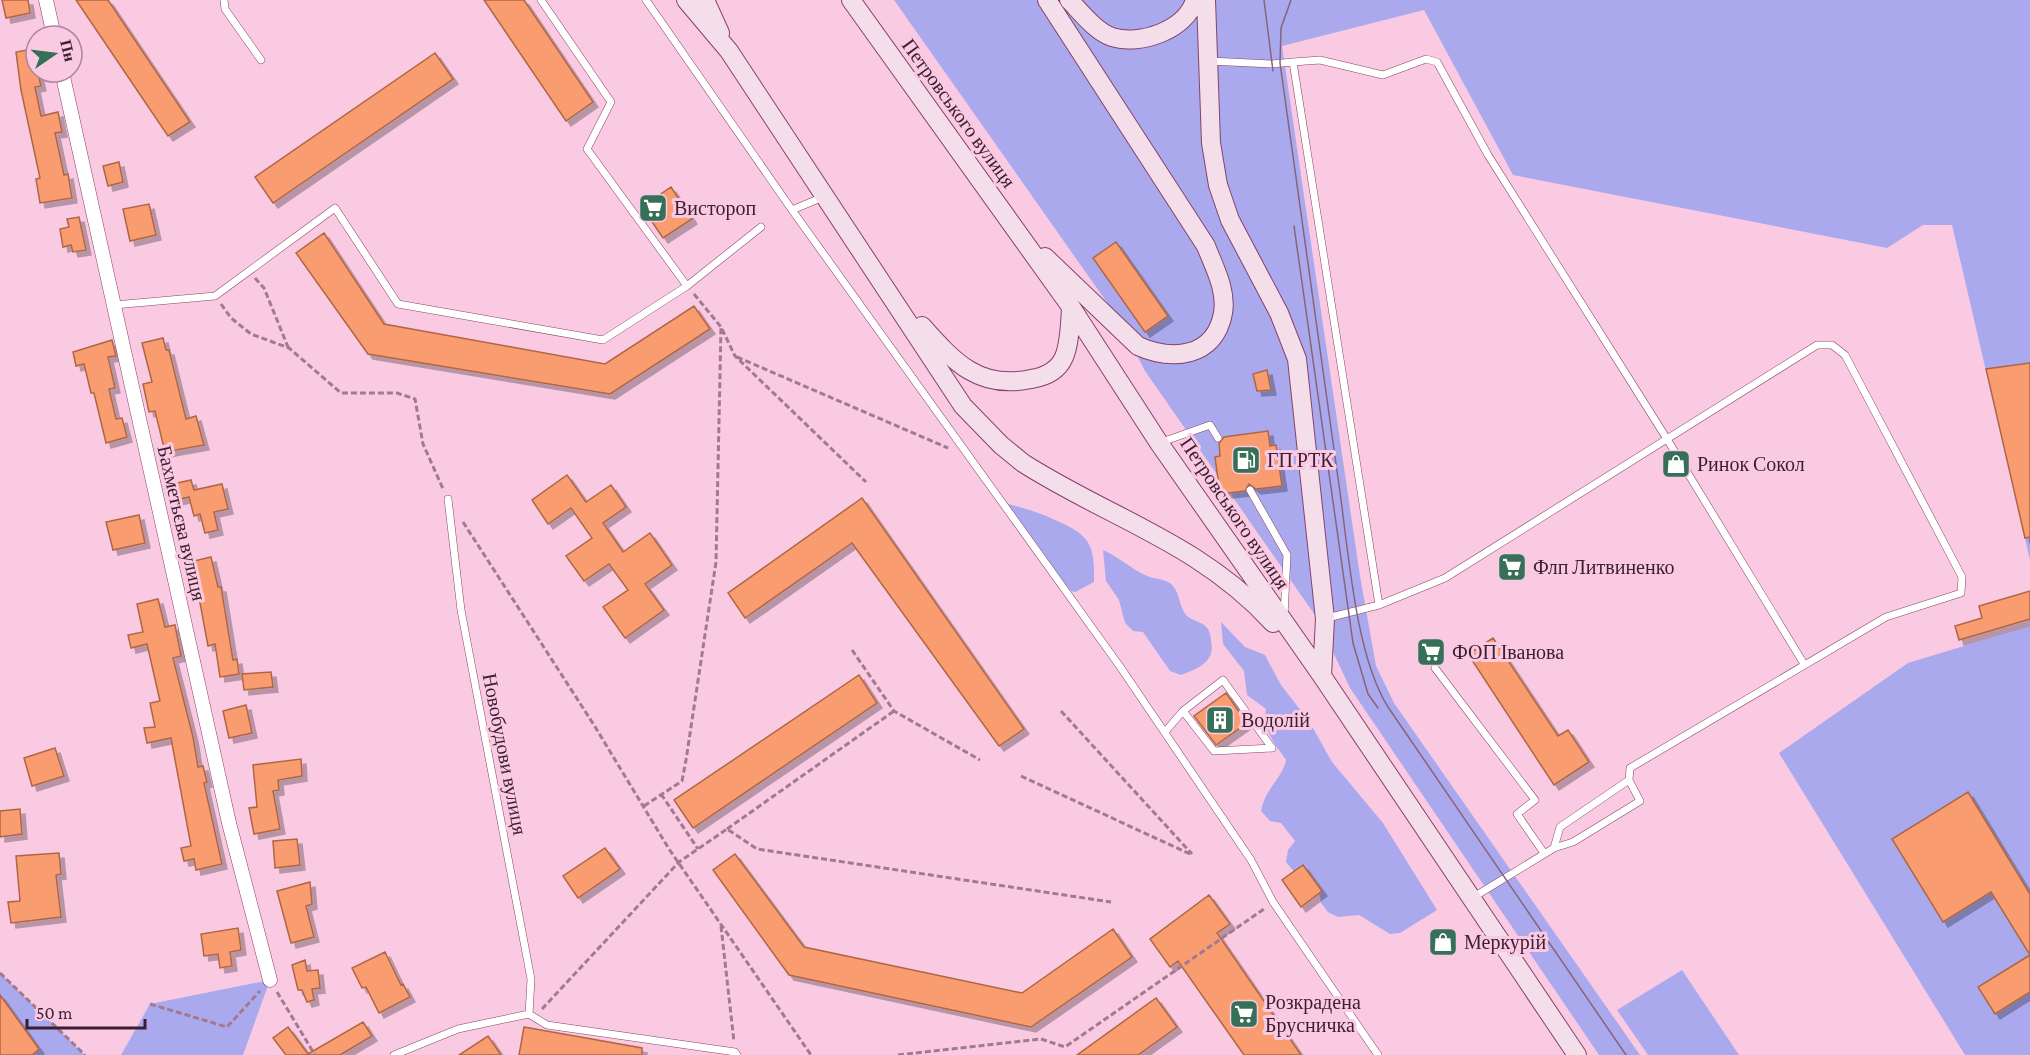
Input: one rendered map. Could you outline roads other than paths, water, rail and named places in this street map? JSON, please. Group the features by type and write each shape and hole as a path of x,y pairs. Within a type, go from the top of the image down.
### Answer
{"main road":[{"path":"686,0 729,51 824,197 882,279 963,406 1001,445 1023,463 1197,556 1232,583 1267,616 1322,676"},
{"path":"705,0 729,51"},
{"name":"Петровського вулиця","path":"851,0 1071,307 1159,442 1322,676 1577,1055"},
{"path":"1006,217 1138,346 1153,353 1180,356 1200,348 1219,327 1223,312 1219,279 1206,246 1047,0"},
{"path":"1069,0 1095,26 1111,36 1128,39 1164,32 1182,22 1195,0"},
{"path":"1206,0 1211,143 1218,185 1230,220 1279,313 1297,359 1324,619 1322,676"},
{"path":"882,279 949,353 972,373 993,382 1014,383 1040,377 1053,371 1064,358 1071,307"}],"street":[{"path":"46,0 51,24"},
{"name":"Бахметьєва вулиця","path":"65,84 229,823 270,981"}],"lane":[{"path":"224,0 225,9 261,60"},
{"path":"541,0 611,102 587,149 687,286"},
{"path":"646,0 792,210 1164,732 1251,860 1273,902 1378,1055"},
{"path":"1209,61 1272,64 1320,60 1383,75 1426,59 1437,62 1488,155 1667,439 1804,664"},
{"path":"1293,62 1379,605"},
{"path":"792,210 824,197"},
{"path":"114,305 215,296 335,208 398,304 603,340 687,286 761,227"},
{"path":"1324,619 1379,605 1445,578 1817,345 1832,345 1845,355 1962,577 1961,593 1886,617 1630,768 1629,780 1640,801 1573,843 1544,853 1472,898"},
{"path":"1159,442 1210,425 1218,438"},
{"path":"1250,490 1287,555 1284,624"},
{"name":"Новобудови вулиця","path":"448,499 461,610 531,979 532,1016"},
{"path":"1435,668 1535,800 1517,813 1544,853"},
{"path":"1164,732 1183,711 1222,681 1272,748 1214,751 1183,711"},
{"path":"1554,848 1560,827 1629,780"},
{"path":"394,1055 458,1029 532,1016 547,1025 736,1054"}],"tram line":[{"path":"1264,0 1273,71"},
{"path":"1291,0 1281,28 1280,63 1349,565 1367,658 1376,684 1388,707 1626,1055"},
{"path":"1294,226 1353,643 1368,694 1378,708"}],"place":[{"name":"Вистороп","path":"653,208"},
{"name":"ГП РТК","path":"1246,460"},
{"name":"Ринок Сокол","path":"1676,464"},
{"name":"Флп Литвиненко","path":"1512,567"},
{"name":"ФОП Іванова","path":"1431,652"},
{"name":"Водолій","path":"1220,720"},
{"name":"Меркурій","path":"1443,942"},
{"name":"Розкрадена Брусничка","path":"1244,1014"}]}
